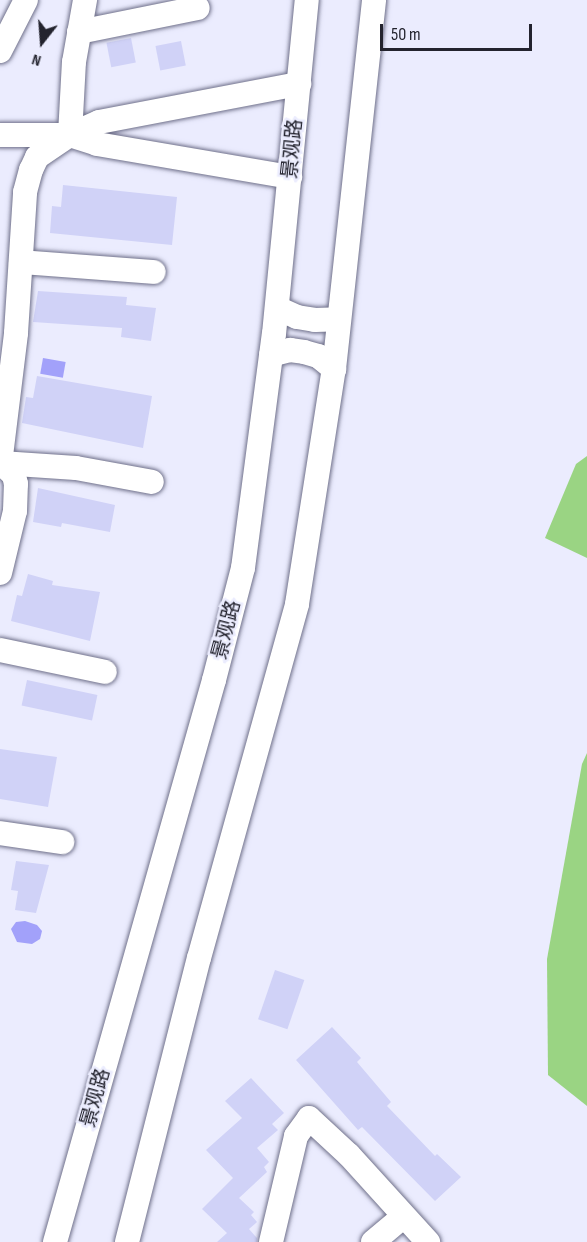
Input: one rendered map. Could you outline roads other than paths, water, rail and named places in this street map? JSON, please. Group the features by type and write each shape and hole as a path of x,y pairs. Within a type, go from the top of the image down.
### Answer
{"street":[{"path":"0,51 26,0"},
{"path":"70,135 79,32 85,0"},
{"name":"景观路","path":"55,1242 214,680 243,568 277,308 307,0"},
{"path":"127,1242 199,958 297,604 334,369 374,0"},
{"path":"79,32 198,8"},
{"path":"1,464 21,262 25,192 31,170 46,149 99,122 299,84"},
{"path":"0,135 70,135 98,144 290,177"},
{"path":"21,262 154,272"},
{"path":"277,308 297,317 315,320 339,319"},
{"path":"271,355 290,350 304,351 318,356 334,369"},
{"path":"1,464 76,468 152,482"},
{"path":"0,573 15,511 16,484 14,475 1,464"},
{"path":"0,650 105,672"},
{"path":"0,834 62,842"},
{"path":"272,1242 296,1136 309,1118 349,1155 428,1242"},
{"path":"373,1242 403,1217"}]}
